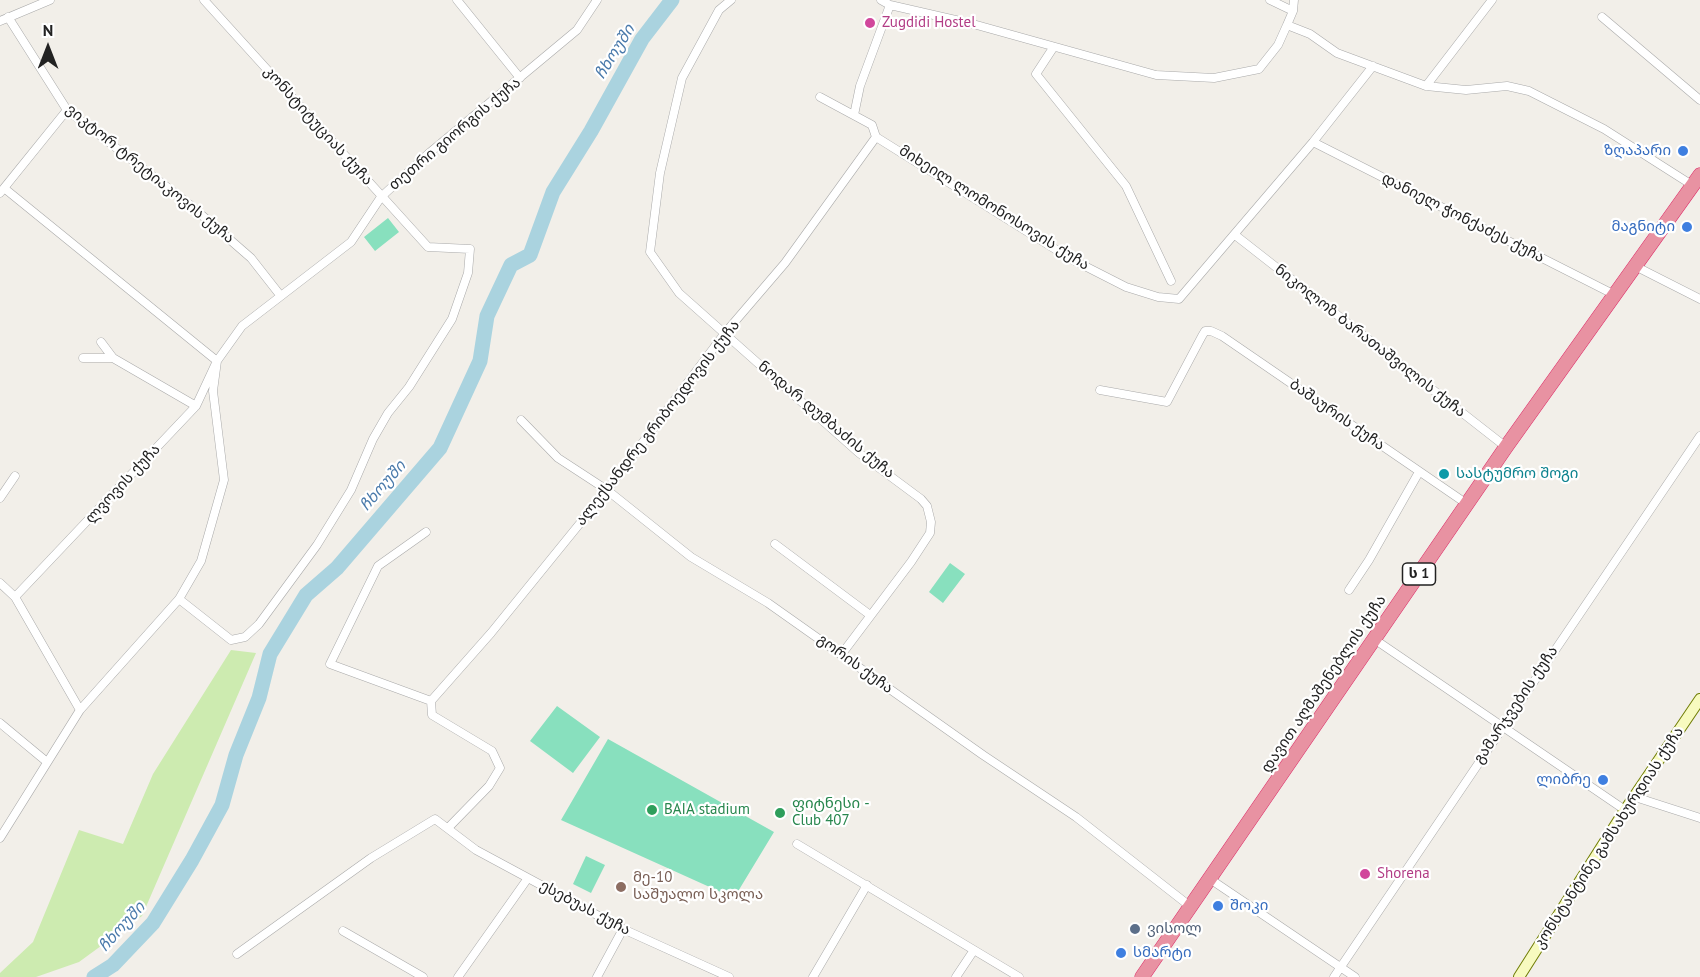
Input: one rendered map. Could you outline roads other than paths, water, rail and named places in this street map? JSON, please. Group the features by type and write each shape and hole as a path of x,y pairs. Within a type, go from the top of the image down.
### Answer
{"highway":[{"name":"დავით აღმაშენებლის ქუჩა","path":"1142,977 1506,447 1633,265 1696,180"}],"main road":[{"name":"კონსტანტინე გამსახურდიას ქუჩა","path":"1519,977 1625,810 1700,699"}],"street":[{"path":"4,19 50,0"},
{"name":"კონსტიტუციას ქუჩა","path":"179,599 231,640 245,637 259,624 317,545 351,490 383,422 409,387 452,319 468,273 470,249 428,247 204,0"},
{"path":"457,0 520,78"},
{"name":"თეთრი გიორგის ქუჩა","path":"0,838 80,710 179,599 201,561 224,480 213,392 217,361 242,326 351,242 381,197 428,154 577,30 597,0"},
{"name":"ნოდარ დუმბაძის ქუჩა","path":"731,0 719,10 682,78 660,173 650,252 679,293 859,453 921,499 927,506 931,522 930,533 841,655"},
{"path":"881,0 890,5 973,24 1156,75 1214,78 1259,69 1278,45 1293,11 1294,0"},
{"path":"1270,0 1293,11"},
{"path":"1426,86 1492,0"},
{"path":"854,115 860,86 890,5"},
{"path":"1602,17 1700,100"},
{"name":"ვიკტორ ტრეტიაკოვის ქუჩა","path":"4,19 67,110 198,212 251,258 280,295"},
{"path":"1287,25 1310,34 1337,53 1426,86 1466,90 1507,86 1528,91 1604,129 1696,180"},
{"path":"1053,48 1036,74 1126,186 1171,281"},
{"path":"1235,235 1374,66"},
{"name":"მიხეილ ლომონოსოვის ქუჩა","path":"820,97 872,125 876,137 1071,259 1126,287 1158,297 1179,299 1235,235"},
{"path":"67,110 2,190 217,361"},
{"name":"ალექსანდრე გრიბოედოვის ქუჩა","path":"431,701 491,633 607,490 725,333 785,263 876,137"},
{"name":"დანიელ ჭონქაძეს ქუჩა","path":"1313,142 1613,294"},
{"name":"ნიკოლოზ ბარათაშვილის ქუჩა","path":"1235,235 1506,447"},
{"path":"1633,265 1700,299"},
{"name":"ბაშაურის ქუჩა","path":"1100,390 1167,402 1205,331 1222,336 1467,504"},
{"path":"101,342 113,358 196,406"},
{"path":"83,358 113,358"},
{"name":"ლვოვის ქუჩა","path":"15,597 196,406 217,361"},
{"name":"გორის ქუჩა","path":"521,420 558,458 607,490 691,557 768,603 1076,817 1191,907"},
{"name":"გამარჯვების ქუჩა","path":"1334,977 1502,724 1700,436"},
{"path":"1349,590 1369,561 1419,472"},
{"path":"0,498 15,476"},
{"path":"237,954 371,858 435,819 448,828 489,786 500,768 492,751 432,715 431,701 330,664 378,566 426,532"},
{"path":"775,544 870,615"},
{"path":"0,583 15,597 80,710"},
{"path":"1374,639 1502,724 1625,810"},
{"path":"0,723 47,762"},
{"path":"1635,797 1700,818"},
{"name":"ესებუას ქუჩა","path":"448,828 476,850 623,929 729,977"},
{"path":"797,844 1019,977"},
{"path":"458,977 528,878"},
{"path":"1210,879 1355,977"},
{"path":"813,977 867,885"},
{"path":"597,977 623,929"},
{"path":"343,931 423,977"},
{"path":"956,977 974,950"}],"waterway":[{"name":"ჩხოუში","path":"94,977 113,965 153,923 192,860 222,805 236,755 259,698 270,654 306,595 337,568 440,448 480,361 487,316 511,265 530,255 553,192 591,131 642,39 672,0"}],"place":[{"name":"Zugdidi Hostel","path":"870,23"},
{"name":"ზღაპარი","path":"1683,151"},
{"name":"მაგნიტი","path":"1687,227"},
{"name":"სასტუმრო შოგი","path":"1444,474"},
{"name":"ლიბრე","path":"1603,780"},
{"name":"BAIA stadium","path":"652,810"},
{"name":"ფიტნესი - Club 407","path":"780,813"},
{"name":"Shorena","path":"1365,874"},
{"name":"მე-10 საშუალო სკოლა","path":"621,887"},
{"name":"შოკი","path":"1218,906"},
{"name":"ვისოლ","path":"1135,929"},
{"name":"სმარტი","path":"1121,953"}]}
